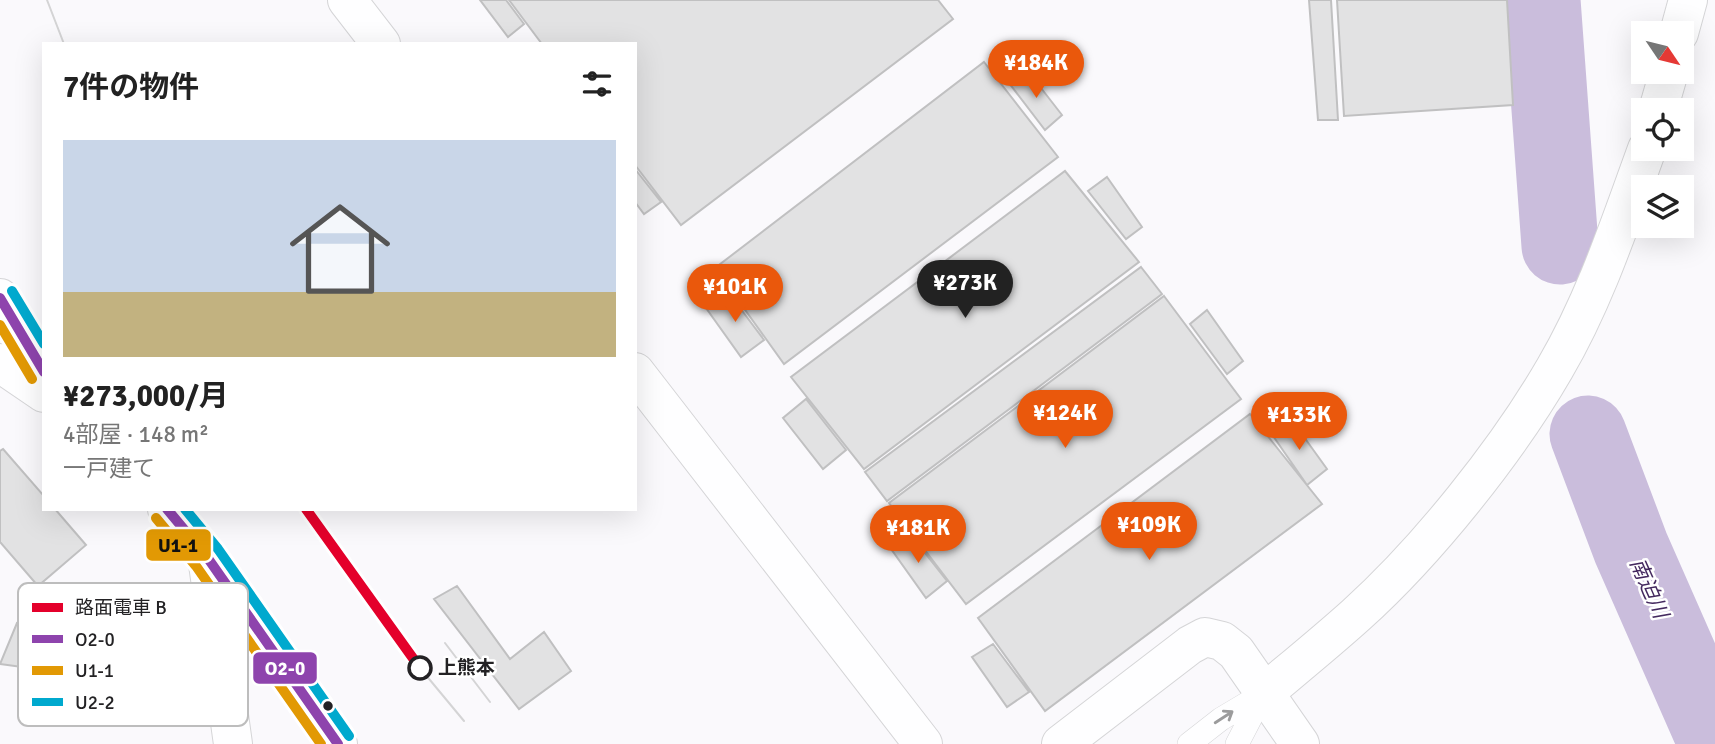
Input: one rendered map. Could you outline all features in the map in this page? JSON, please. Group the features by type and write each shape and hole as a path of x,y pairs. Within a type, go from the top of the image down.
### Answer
{"street":[{"path":"347,0 379,42"},
{"path":"1682,21 1688,0"},
{"path":"1263,694 1358,614 1432,535 1510,437 1556,367 1611,250 1643,161"},
{"path":"0,298 42,369"},
{"path":"0,363 42,392"},
{"path":"637,375 923,744"},
{"path":"169,511 225,583"},
{"path":"207,557 211,583"},
{"path":"248,616 338,744"},
{"path":"1061,744 1190,645 1205,637 1222,641 1236,652 1300,744"},
{"path":"230,726 233,744"}],"lane":[{"path":"1189,744 1221,719 1263,694"},
{"path":"1237,744 1263,694"}],"building":[{"path":"480,0 506,0 524,24 508,37"},
{"path":"509,0 938,0 953,19 681,225 637,168 637,42 540,42"},
{"path":"1309,0 1331,0 1338,120 1318,120"},
{"path":"1337,0 1507,0 1513,105 1344,116"},
{"path":"984,62 1058,157 784,364 715,268"},
{"path":"1027,70 1062,115 1045,130 1009,83"},
{"path":"1065,171 1139,262 864,469 791,377"},
{"path":"637,172 661,202 644,214 637,205"},
{"path":"1107,177 1142,227 1126,239 1088,191"},
{"path":"1141,267 1162,294 887,501 865,472"},
{"path":"728,292 764,340 741,357 706,308"},
{"path":"1164,296 1241,399 966,604 889,503"},
{"path":"1207,310 1243,361 1227,374 1190,324"},
{"path":"806,399 846,450 823,469 783,418"},
{"path":"1250,414 1322,504 1045,711 978,618"},
{"path":"1291,419 1327,469 1307,485 1271,433"},
{"path":"3,449 42,494 42,511 57,511 86,545 42,583 35,583 0,542 0,451"},
{"path":"910,534 947,581 926,598 889,546"},
{"path":"457,586 510,659 544,632 571,671 519,709 434,599"},
{"path":"17,623 18,623 18,666 0,664"},
{"path":"993,644 1029,692 1007,707 972,657"}],"waterway":[{"name":"南迫川","path":"1542,0 1560,246"},
{"name":"南迫川","path":"1588,434 1631,548 1715,739"}],"tram line":[{"path":"47,0 63,42"},
{"name":"B","path":"307,511 420,668"},
{"path":"445,643 490,702"},
{"path":"420,668 464,721"}],"transit line":[{"name":"U2-2","path":"12,291 42,341"},
{"name":"O2-0","path":"0,298 42,369"},
{"name":"U1-1","path":"0,325 32,379"},
{"name":"O2-0","path":"169,511 225,583"},
{"name":"U2-2","path":"187,511 242,583"},
{"name":"U1-1","path":"156,518 208,583"},
{"name":"U2-2","path":"248,592 349,736"},
{"name":"O2-0","path":"248,616 338,744"},
{"name":"U1-1","path":"248,640 321,744"}],"place":[{"name":"上熊本","path":"420,668"}]}
